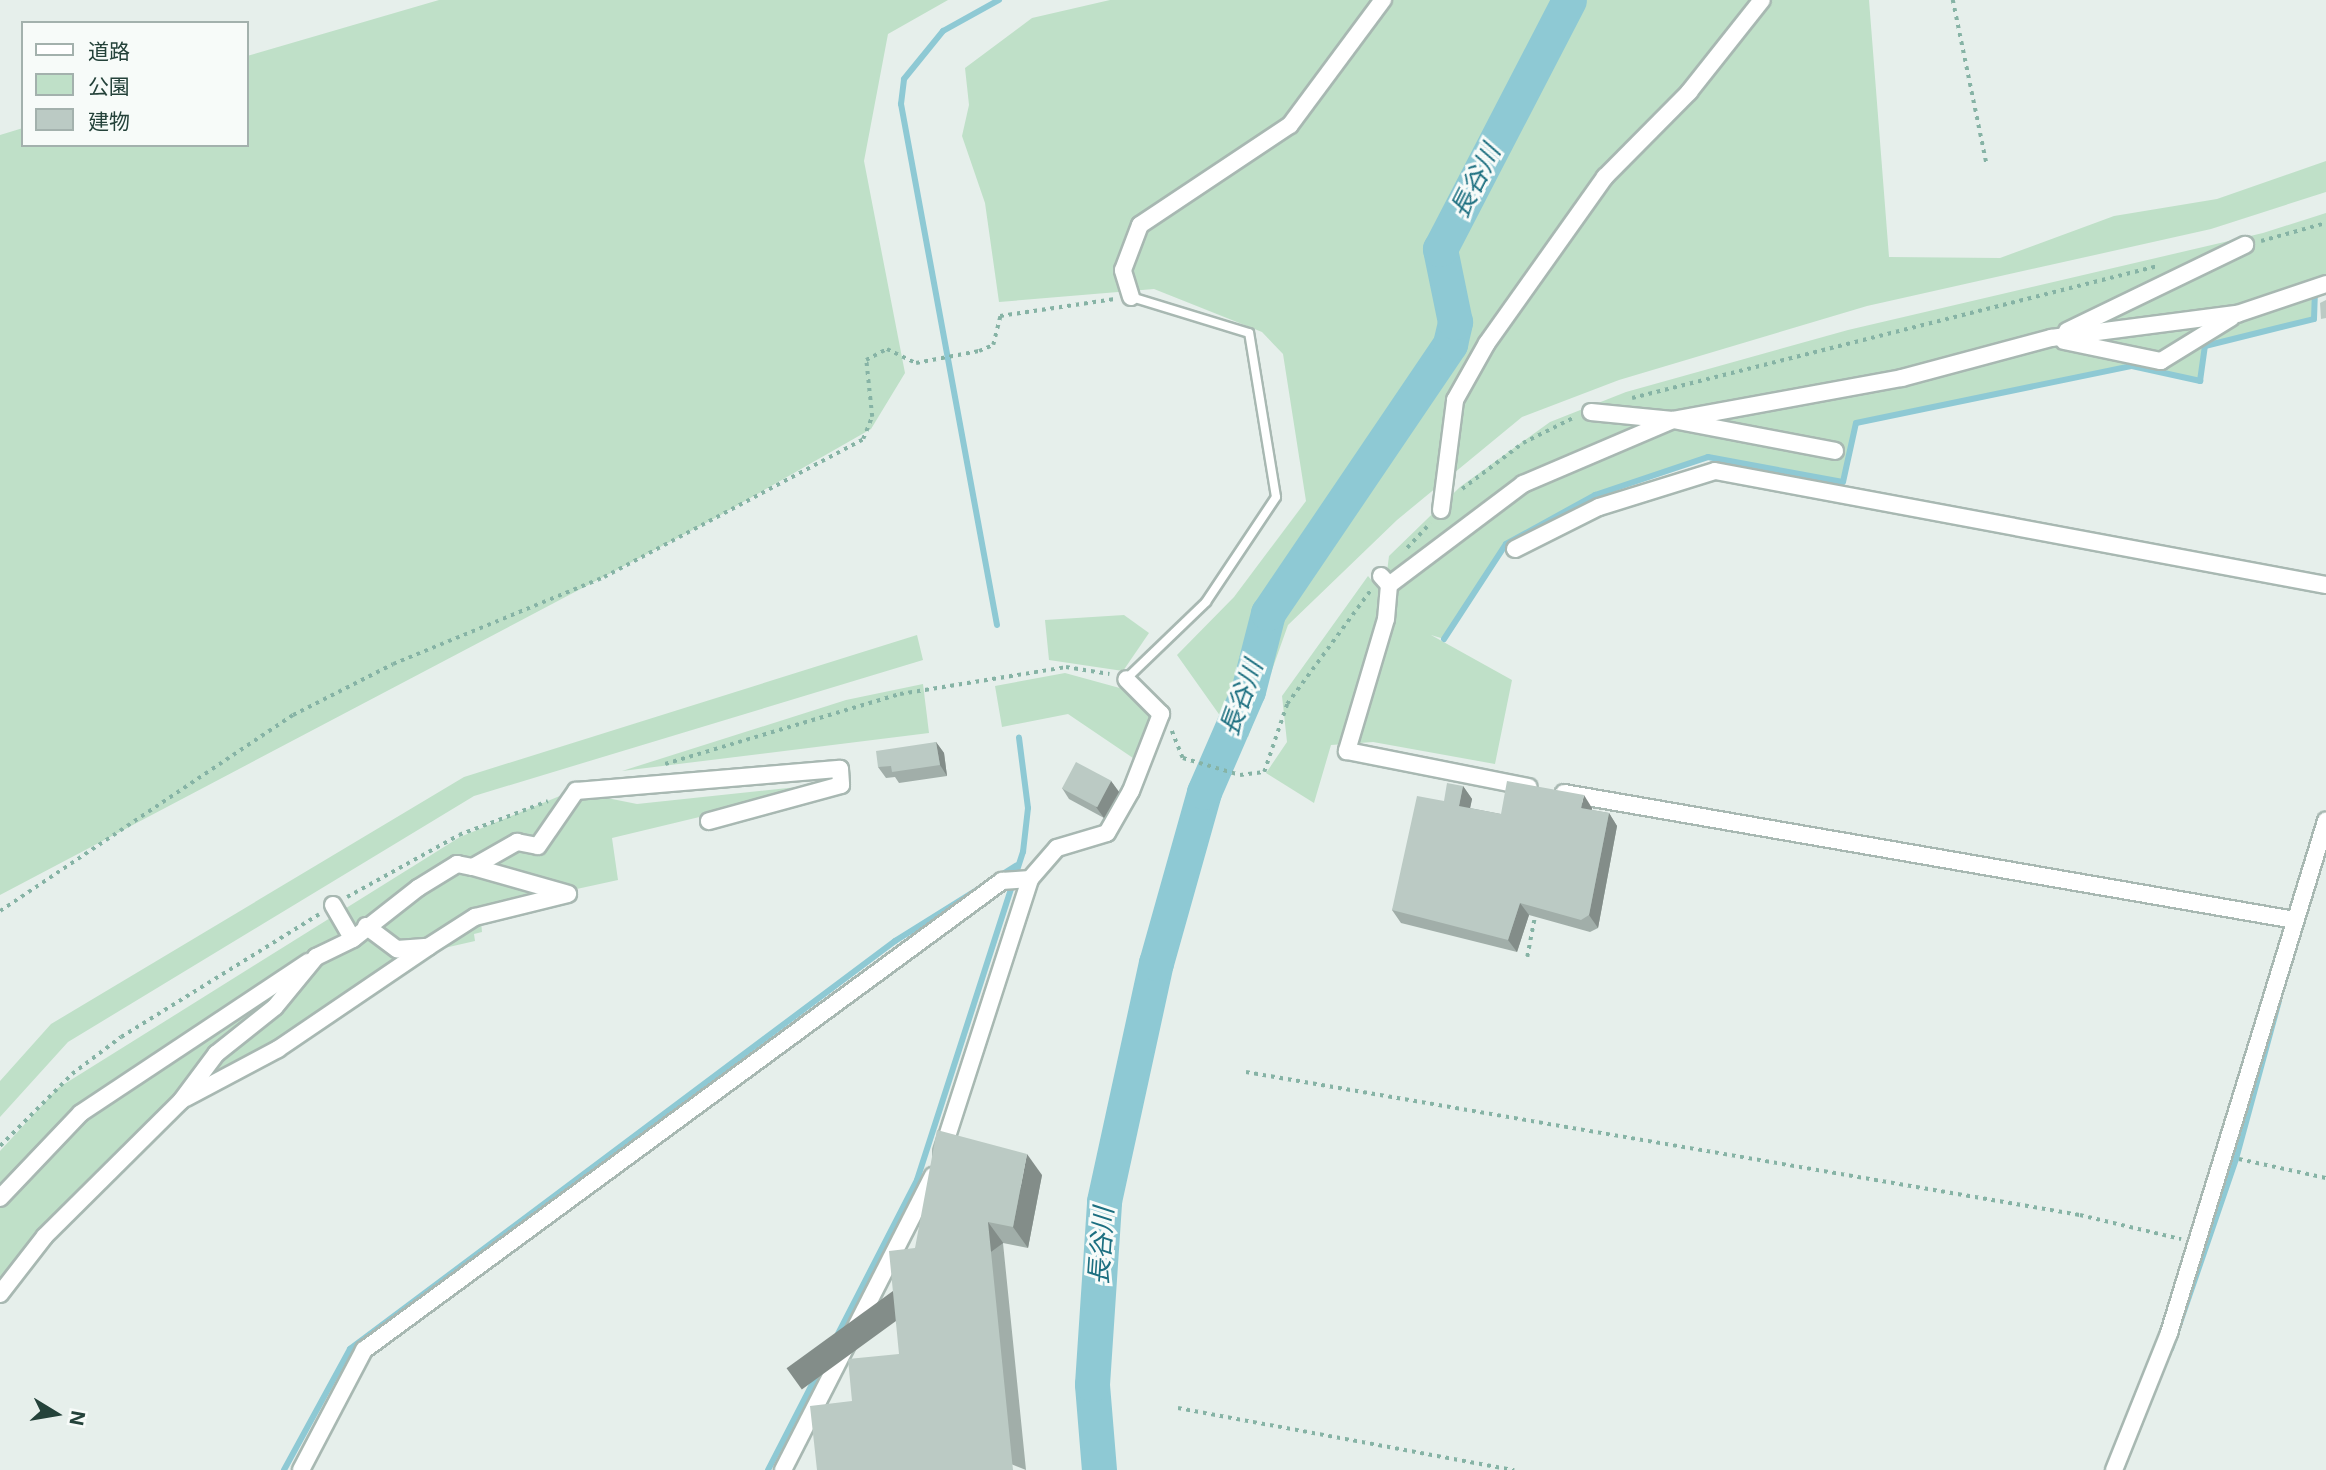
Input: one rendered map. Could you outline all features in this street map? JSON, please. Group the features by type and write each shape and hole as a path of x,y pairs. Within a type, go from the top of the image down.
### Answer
{"street":[{"path":"1131,297 1123,271 1140,225 1290,125 1383,0"},
{"path":"1441,510 1455,400 1487,343 1605,177 1689,92 1762,0"},
{"path":"2052,338 2245,245"},
{"path":"2295,920 1921,859 1347,751 1386,619 1385,581 1523,484 1673,420 1902,378 2052,338 2237,314 2326,284"},
{"path":"2052,338 2161,361 2237,314"},
{"path":"1591,412 1673,420 1835,451"},
{"path":"1515,549 1599,507 1715,471 2326,585"},
{"path":"783,1470 932,1180 1030,879 1057,848 1107,833 1161,714 1126,679"},
{"path":"472,867 517,842 538,846 576,791 610,793 841,769 841,786 709,821"},
{"path":"2114,1470 2169,1334 2193,1241 2223,1155 2325,824"},
{"path":"0,1198 81,1113 316,957 353,939 366,926 457,864 568,894 475,917 278,1049 181,1101"},
{"path":"301,1470 364,1350 1002,881 1030,879"},
{"path":"333,905 353,939"},
{"path":"366,926 397,949 428,947"},
{"path":"0,1294 45,1236 181,1101 216,1054 275,1007 316,957"}],"lane":[{"path":"1126,679 1206,602 1276,497 1249,333 1131,297"}],"path":[{"path":"1953,0 1987,164"},
{"path":"0,911 293,715 393,664 604,577 863,439 872,417 866,360 887,349 916,363 979,351 993,345 1000,316 1131,297"},
{"path":"1161,714 1183,758 1240,775"},
{"path":"1527,957 1537,902"},
{"path":"1246,1072 2080,1215 2193,1241"},
{"path":"2223,1155 2326,1178"},
{"path":"1178,1408 1514,1470"}],"green space":[{"path":"439,0 948,0 888,34 864,161 905,373 871,429 717,517 0,895 0,135 21,129 21,147 248,147 248,56"},
{"path":"1110,0 1869,0 1889,257 2000,258 2114,216 2217,199 2326,161 2326,192 2211,229 1867,306 1619,380 1522,417 1397,520 1288,625 1248,737 1233,734 1177,655 1234,597 1306,501 1283,354 1262,332 1154,289 999,302 985,203 962,136 969,105 965,68 1032,18"},
{"path":"2326,213 2326,277 2312,295 2314,319 2205,346 2200,381 2132,366 1856,423 1843,482 1708,457 1595,495 1506,544 1444,639 1431,635 1512,680 1495,764 1373,742 1331,745 1314,803 1266,773 1287,742 1282,696 1368,576 1384,595 1389,556 1460,487 1550,422 1626,392 1848,330 2263,233"},
{"path":"1124,615 1149,633 1123,671 1049,660 1045,620"},
{"path":"917,635 923,660 474,796 68,1042 0,1117 0,1081 51,1024 464,777"},
{"path":"1065,673 1127,690 1152,720 1133,758 1068,714 1002,727 995,686"},
{"path":"923,684 929,733 622,771 846,700"},
{"path":"845,782 612,838 618,880 480,910 482,932 474,934 475,941 440,949 438,941 276,1045 181,1095 0,1289 0,1151 58,1088 460,837 572,791 637,804"}],"building":[{"path":"2326,300 2326,318 2321,319 2320,303"},
{"path":"936,742 940,765 892,772 891,766 878,767 876,751"},
{"path":"1076,762 1111,781 1097,807 1062,788"},
{"path":"1507,781 1584,795 1581,808 1609,813 1589,915 1581,920 1520,903 1508,940 1392,910 1417,796 1444,801 1447,783 1463,786 1459,806 1501,814"},
{"path":"937,1130 1027,1154 1013,1227 988,1222 1013,1470 817,1470 810,1406 852,1401 848,1359 899,1354 889,1251 915,1248"}],"waterway":[{"path":"997,625 901,104 904,79 943,31 999,0"},
{"name":"長谷川","path":"1099,1470 1092,1384 1104,1201 1156,963 1204,792 1248,691 1268,613 1450,344 1455,322 1440,249 1569,0"},
{"path":"1444,639 1506,544 1595,495 1708,457 1843,482 1856,423 2132,366 2200,381 2205,346 2314,319 2315,294"},
{"path":"768,1470 917,1180 1023,852 1028,808 1019,738"},
{"path":"998,877 1017,865"},
{"path":"284,1470 350,1349 895,941 980,888"},
{"path":"2171,1349 2236,1159 2279,1001"}]}
